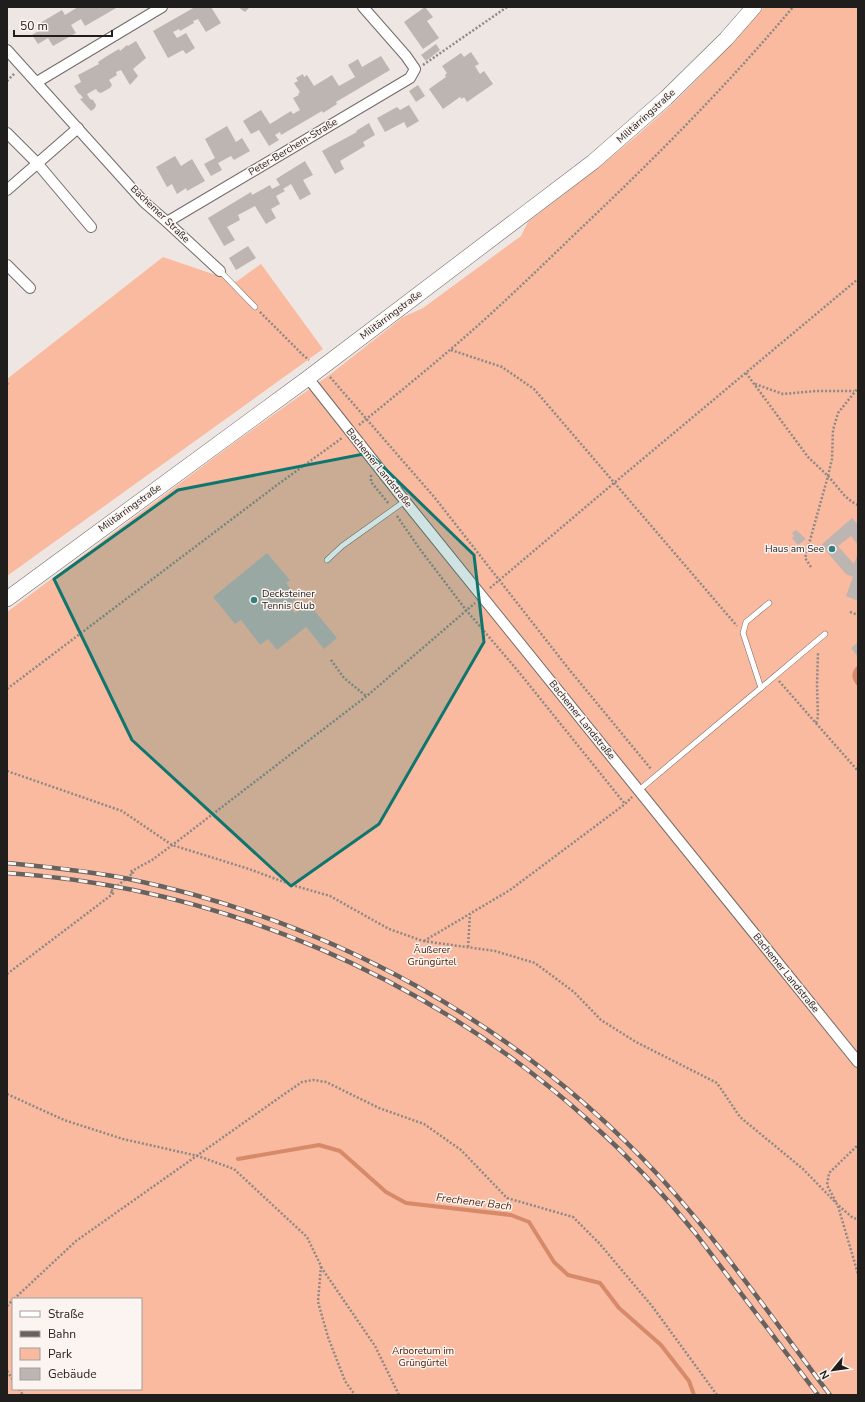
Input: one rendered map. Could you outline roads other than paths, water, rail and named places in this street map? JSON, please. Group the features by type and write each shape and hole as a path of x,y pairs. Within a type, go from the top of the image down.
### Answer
{"main road":[{"name":"Militärringstraße","path":"7,599 308,378 593,162 666,98 726,39 754,7"}],"street":[{"path":"36,82 162,7"},
{"name":"Peter-Berchem-Straße","path":"167,222 410,78 415,69 406,56 363,7"},
{"name":"Bachemer Straße","path":"7,50 144,202 220,271"},
{"path":"7,190 78,128"},
{"path":"7,133 37,163 91,227"},
{"path":"7,265 30,288"},
{"name":"Bachemer Landstraße","path":"308,378 638,791 858,1062"}],"lane":[{"name":"Bachemer Straße","path":"220,271 255,307"},
{"path":"327,560 342,546 405,501"},
{"path":"761,688 743,633 746,622 769,602"},
{"path":"638,791 825,634"}],"waterway":[{"name":"Frechener Bach","path":"238,1159 319,1145 340,1151 386,1192 406,1203 511,1215 529,1222 554,1262 568,1275 600,1283 619,1308 661,1345 689,1381 694,1395"}],"railway":[{"path":"7,863 84,871 129,879 204,898 278,922 349,952 418,987 484,1027 546,1072 605,1122 660,1177 727,1257 830,1395"},
{"path":"7,873 87,882 166,897 243,920 318,948 391,983 460,1023 526,1069 588,1120 644,1175 696,1234 818,1395"}],"place":[{"name":"Haus am See","path":"832,549"},
{"name":"Decksteiner Tennis Club","path":"254,600"}],"park label":[{"name":"Äußerer Grüngürtel","path":"432,956"},
{"name":"Arboretum im Grüngürtel","path":"423,1356"}]}
